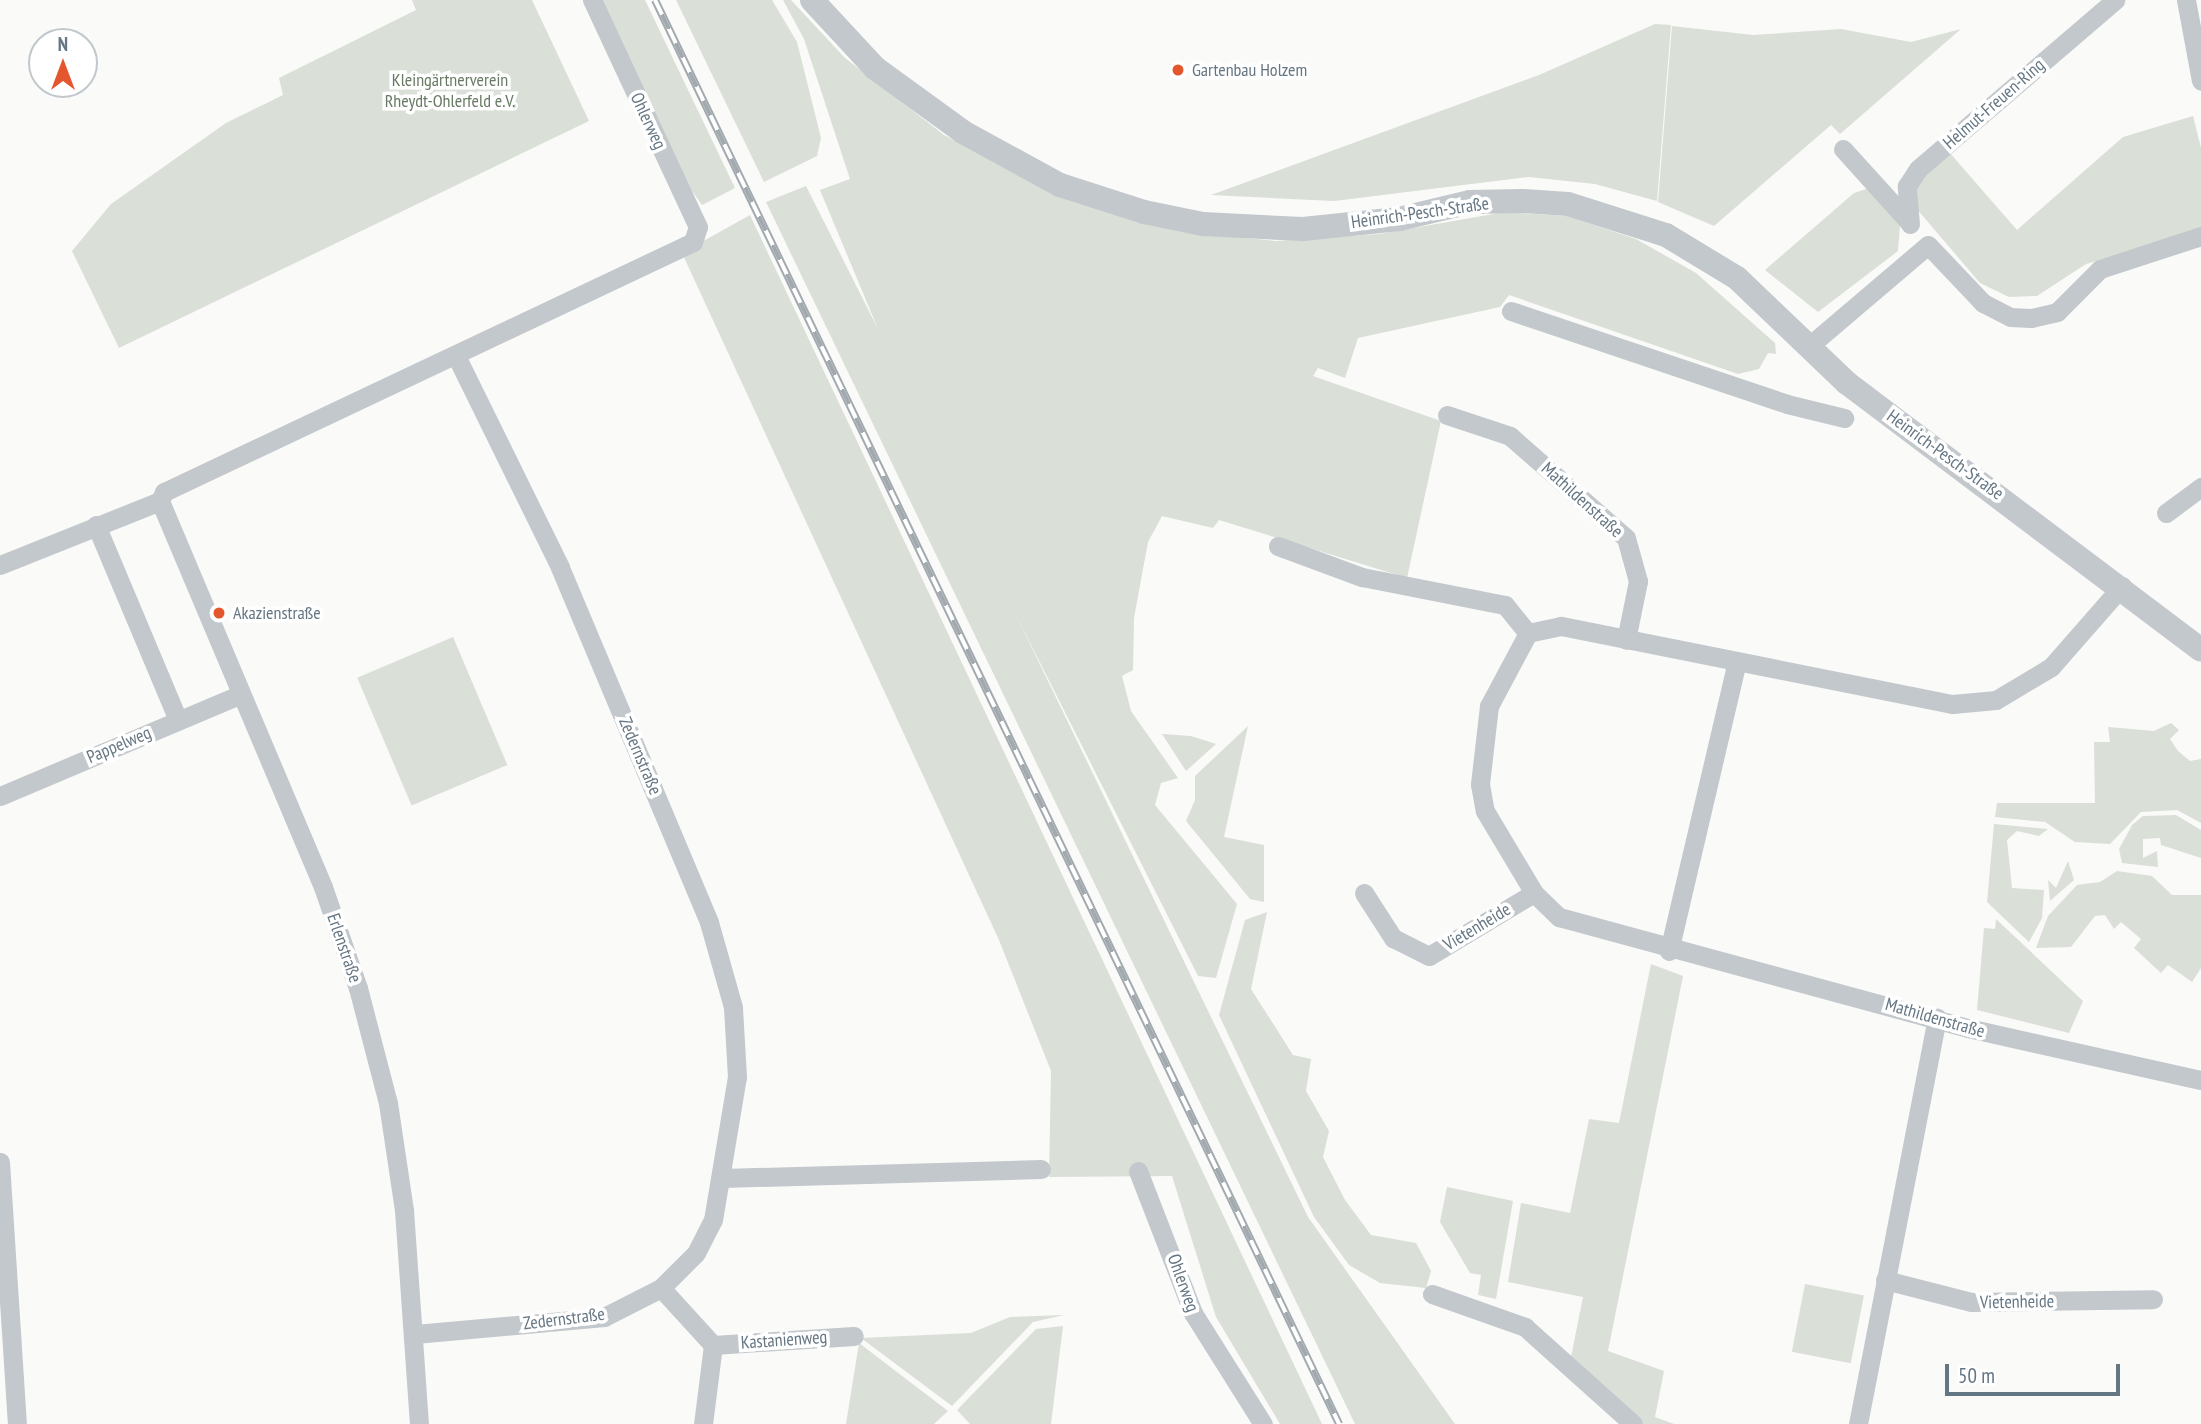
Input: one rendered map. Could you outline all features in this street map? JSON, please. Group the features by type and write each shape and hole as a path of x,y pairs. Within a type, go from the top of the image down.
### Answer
{"street":[{"name":"Ohlerweg","path":"456,356 694,242 698,227 592,0"},
{"name":"Heinrich-Pesch-Straße","path":"812,0 875,68 938,116 1016,165 1078,191 1144,212 1251,228 1399,219 1470,202 1568,204 1630,220 1692,249 1737,278 1808,347 2122,586 2201,650"},
{"name":"Helmut-Freuen-Ring","path":"1910,224 1907,186 1918,169 2115,0"},
{"path":"2186,0 2201,81"},
{"path":"1843,149 1983,303 2010,317 2031,318 2057,312 2100,269 2201,236"},
{"path":"1808,347 1928,244"},
{"path":"1511,311 1844,418"},
{"path":"0,565 160,501 164,492 456,356"},
{"name":"Zedernstraße","path":"415,1334 604,1317 661,1288 696,1253 723,1178 737,1077 734,1021 709,922 560,567 456,356"},
{"name":"Mathildenstraße","path":"1447,415 1510,436 1626,538 1638,581 1626,640"},
{"path":"2166,513 2201,487"},
{"name":"Erlenstraße","path":"160,501 237,696 323,887 358,988 388,1102 415,1334 419,1424"},
{"path":"96,525 178,720"},
{"path":"1279,545 1362,577 1505,605 1528,633 1561,626 1952,704 1996,699 2051,667 2122,586"},
{"name":"Mathildenstraße","path":"1528,633 1489,706 1480,784 1485,811 1534,893 1559,917 1669,951 2201,1080"},
{"path":"1669,951 1737,662"},
{"name":"Pappelweg","path":"0,796 237,696"},
{"name":"Vietenheide","path":"1364,893 1393,938 1429,956 1534,893"},
{"path":"1858,1424 1937,1018"},
{"path":"0,1162 17,1424"},
{"path":"723,1178 1041,1169"},
{"name":"Ohlerweg","path":"1138,1171 1193,1313 1263,1424"},
{"name":"Vietenheide","path":"1885,1280 1972,1302 2153,1299"},
{"path":"661,1288 713,1345 703,1424"},
{"path":"1432,1294 1525,1327 1633,1424"},
{"name":"Kastanienweg","path":"713,1345 854,1336"}],"green space":[{"name":"Kleingärtnerverein Rheydt-Ohlerfeld e.V.","path":"412,0 532,0 589,121 119,348 72,251 111,204 226,123 283,95 279,78 416,10"},
{"path":"599,0 645,0 735,188 702,205 682,177"},
{"path":"676,0 772,0 797,42 821,138 817,156 764,182"},
{"path":"783,0 791,0 845,58 944,135 1077,203 1183,232 1276,241 1379,234 1505,212 1567,216 1636,239 1696,273 1775,343 1776,354 1768,353 1759,369 1738,374 1509,295 1500,307 1358,338 1345,378 1318,368 1313,376 1441,421 1407,578 1219,520 1213,528 1162,516 1148,542 1134,618 1133,670 1122,676 1131,711 1178,778 1161,783 1155,805 1237,904 1216,978 1198,976 1015,613 1308,1217 1455,1424 1355,1424 766,202 806,186 878,329 820,190 850,179 804,39"},
{"path":"1655,24 1671,25 1657,201 1595,184 1529,177 1334,201 1211,195 1539,75"},
{"path":"1672,26 1753,35 1841,29 1911,42 1961,29 1840,134 1831,125 1714,226 1658,202"},
{"path":"2193,116 2201,148 2201,230 2086,264 2037,296 2009,297 1980,283 1916,208 1916,182 1949,152 2017,230 2123,137"},
{"path":"1869,188 1900,225 1898,251 1818,312 1765,270 1854,193"},
{"path":"750,215 1322,1424 1280,1424 1216,1317 1172,1176 1049,1177 1051,1071 999,940 682,253"},
{"path":"453,637 507,765 412,806 357,678"},
{"path":"2171,723 2179,730 2170,739 2178,751 2190,761 2201,759 2201,823 2177,810 2141,812 2110,844 2075,842 2045,822 1995,817 1997,803 2095,803 2094,742 2110,742 2108,727 2154,731"},
{"path":"1248,726 1224,837 1264,845 1264,902 1250,899 1186,821 1195,800 1195,776"},
{"path":"1162,734 1191,736 1216,744 1186,771"},
{"path":"2176,815 2201,830 2201,858 2161,845 2160,838 2143,839 2143,858 2157,851 2158,867 2122,863 2119,849 2132,825 2143,816"},
{"path":"1994,824 2048,829 2039,836 2017,831 2007,840 2012,888 2044,890 2042,918 2029,942 1987,902"},
{"path":"2068,861 2074,880 2050,901 2048,880 2056,888"},
{"path":"2117,871 2152,876 2172,895 2201,895 2201,968 2192,982 2168,965 2161,973 2134,948 2141,939 2121,922 2114,929 2105,915 2095,916 2071,947 2036,948 2048,916 2077,885 2100,882"},
{"path":"1267,912 1251,989 1293,1055 1311,1059 1306,1091 1329,1131 1323,1157 1345,1200 1371,1235 1416,1243 1431,1271 1426,1288 1380,1283 1349,1265 1314,1217 1219,1015 1245,920"},
{"path":"1996,919 2083,1001 2069,1033 1977,1010 1984,928 1995,929"},
{"path":"1651,964 1683,976 1608,1351 1664,1371 1655,1417 1674,1424 1643,1424 1571,1357 1583,1297 1508,1282 1521,1203 1570,1213 1589,1119 1619,1123"},
{"path":"1447,1187 1513,1201 1496,1299 1478,1295 1481,1275 1470,1273 1440,1222"},
{"path":"1805,1284 1864,1295 1851,1363 1792,1352"},
{"path":"1064,1315 1033,1322 952,1406 861,1338 971,1333 1010,1317"},
{"path":"1063,1326 1051,1424 970,1424 957,1410 1036,1329"},
{"path":"859,1343 948,1411 934,1424 846,1424"}],"railway":[{"path":"655,0 1339,1424"}],"place":[{"name":"Gartenbau Holzem","path":"1178,70"},
{"name":"Akazienstraße","path":"219,613"}]}
